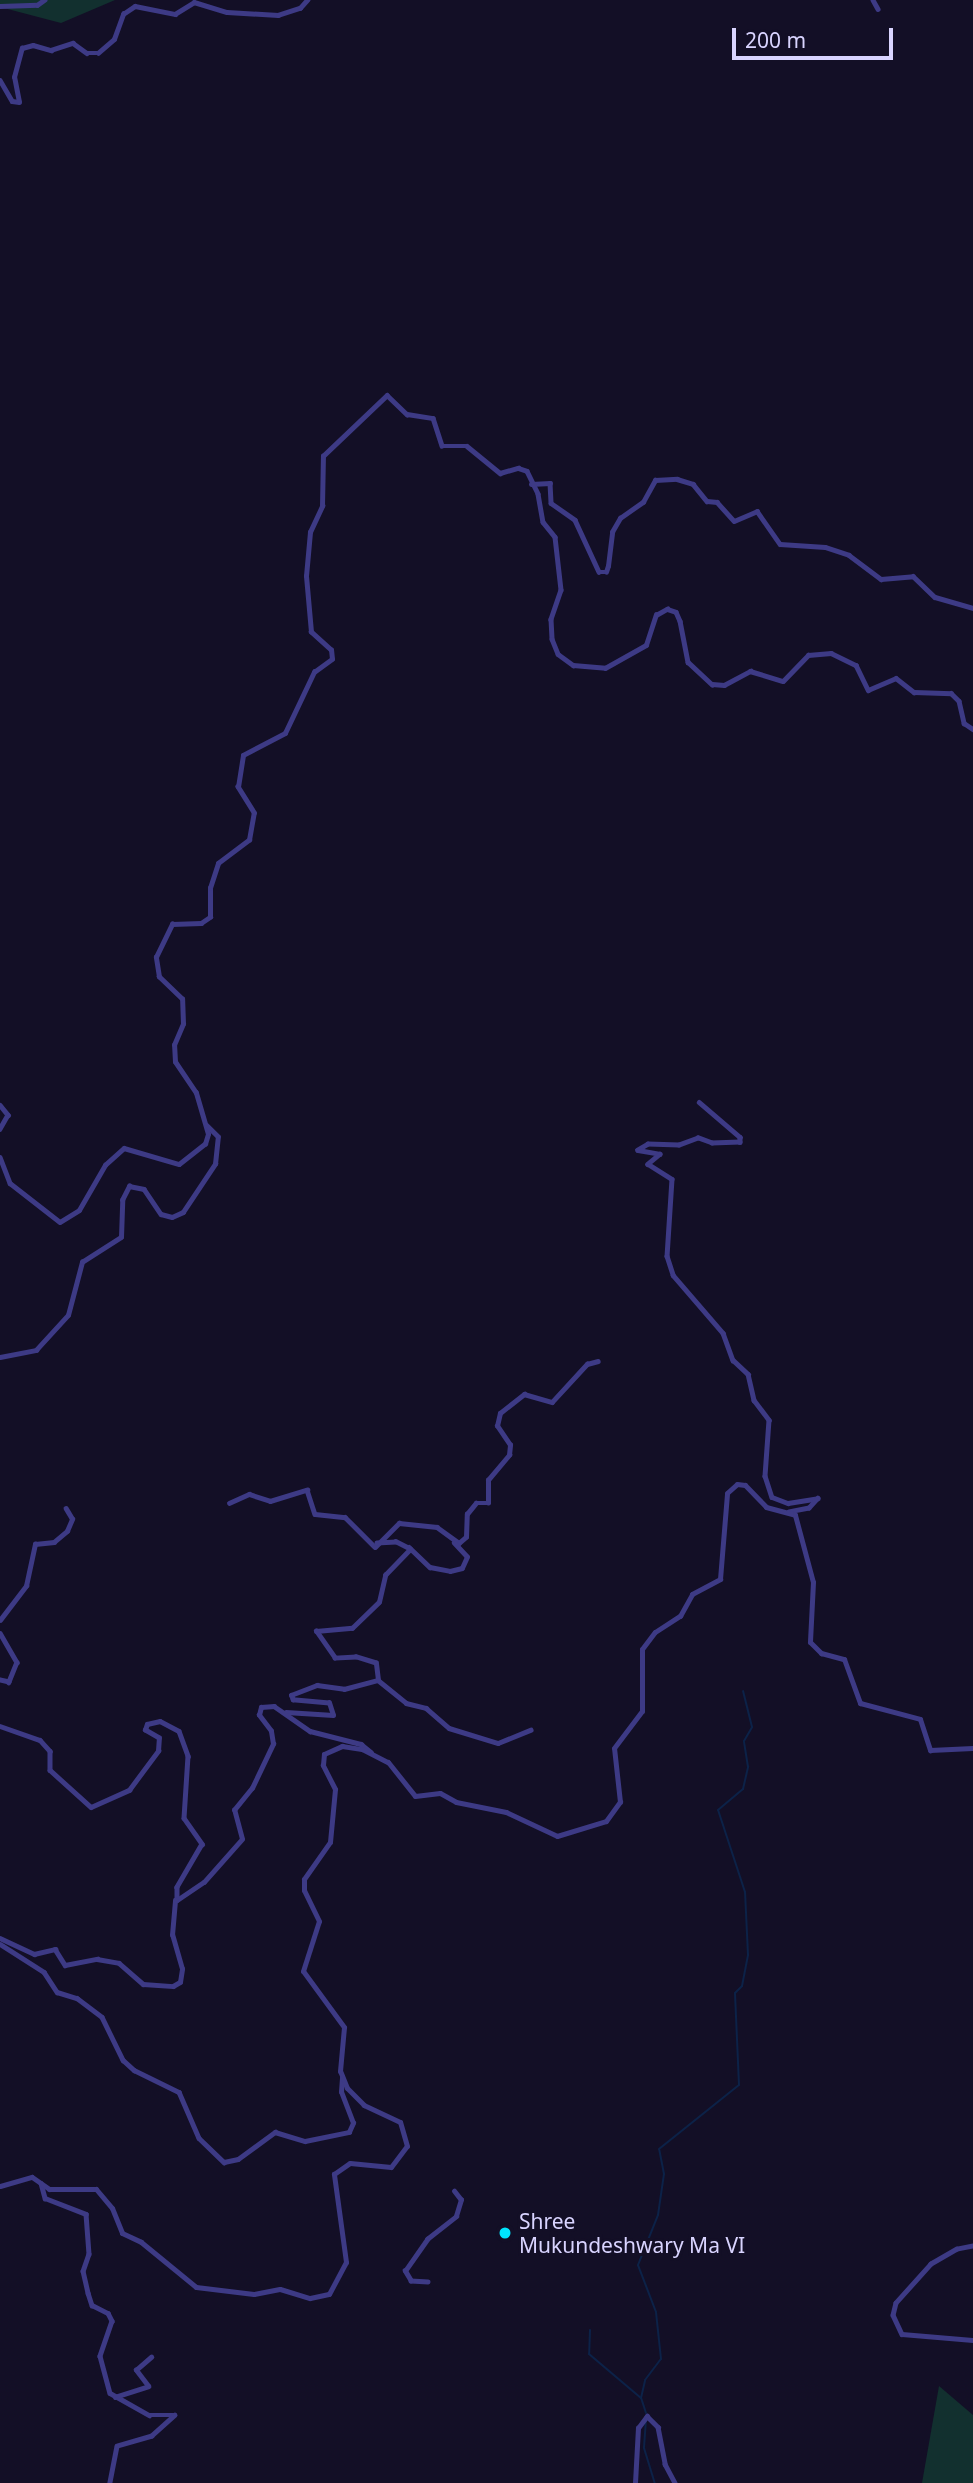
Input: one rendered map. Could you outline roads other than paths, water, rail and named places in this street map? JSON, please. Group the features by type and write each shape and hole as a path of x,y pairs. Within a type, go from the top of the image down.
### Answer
{"street":[{"path":"0,6 37,5 44,0"},
{"path":"0,80 17,103 14,71 22,48 33,45 51,50 73,43 90,54 98,53 114,39 123,14 135,6 175,14 194,2 227,12 282,15 307,0"},
{"path":"873,0 877,9"},
{"path":"0,1157 10,1183 60,1222 79,1210 105,1165 124,1148 174,1164 187,1163 205,1144 206,1126 196,1093 175,1062 174,1045 183,1024 181,999 159,977 155,963 169,927 176,922 201,923 210,917 210,888 218,863 249,840 254,813 238,787 243,755 285,733 314,672 332,659 331,650 311,632 306,576 310,532 321,506 325,451 391,394 407,414 435,419 442,446 467,446 500,473 522,467 531,484 543,522 555,537 561,590 551,619 552,639 558,654 573,665 605,668 646,645 656,615 667,609 677,612 688,662 712,684 724,685 750,671 783,681 808,655 831,653 856,665 868,690 895,678 914,692 951,693 959,701 964,723 973,729"},
{"path":"531,484 550,483 551,503 575,520 599,572 606,572 612,532 620,518 643,502 655,480 677,479 692,484 707,501 717,502 734,521 757,512 780,544 825,547 849,555 880,579 913,576 935,597 973,608"},
{"path":"175,1900 204,1882 242,1839 234,1810 252,1788 273,1744 259,1711 268,1705 285,1712 310,1731 361,1744 388,1762 415,1796 440,1793 456,1802 506,1812 557,1836 606,1821 620,1802 614,1748 642,1712 642,1649 655,1632 680,1616 692,1594 720,1579 727,1493 737,1484 745,1485 766,1507 789,1512 809,1508 818,1498 789,1503 772,1497 765,1476 769,1420 754,1400 748,1374 733,1360 723,1333 673,1275 667,1256 672,1179 648,1164 660,1154 638,1150 648,1144 679,1145 698,1138 712,1143 740,1142 740,1137 699,1102"},
{"path":"0,1105 8,1112 0,1129"},
{"path":"0,1357 36,1350 68,1315 82,1262 121,1237 122,1200 129,1186 144,1189 161,1214 172,1217 183,1212 215,1164 218,1137 206,1126"},
{"path":"454,1542 466,1537 466,1522 472,1506 488,1503 488,1480 509,1455 510,1446 497,1426 504,1408 524,1394 552,1402 587,1364 598,1361"},
{"path":"229,1503 249,1494 271,1501 310,1491 315,1514 345,1517 369,1545 377,1543 409,1546 420,1552 430,1567 450,1571 462,1568 467,1557 437,1527 399,1522 377,1543"},
{"path":"0,1620 26,1586 35,1544 54,1542 67,1531 72,1519 66,1509"},
{"path":"789,1512 798,1521 807,1572 813,1582 809,1633 814,1648 844,1659 866,1707 919,1719 930,1750 973,1748"},
{"path":"409,1546 385,1575 379,1602 352,1628 316,1631 335,1658 356,1657 376,1664 378,1680 406,1703 426,1708 449,1728 498,1743 531,1730"},
{"path":"0,1633 17,1662 9,1682 0,1681"},
{"path":"285,1712 333,1715 328,1703 293,1700 291,1695 317,1685 344,1689 378,1680"},
{"path":"0,1726 40,1740 50,1751 50,1770 91,1807 129,1790 158,1751 159,1738 145,1730 147,1724 160,1721 179,1731 188,1756 184,1818 202,1844 177,1887 172,1936 182,1969 180,1982 173,1986 143,1984 119,1963 97,1959 68,1966 55,1949 34,1954 0,1938"},
{"path":"0,1944 44,1972 57,1992 77,1998 102,2017 123,2060 134,2070 179,2092 199,2138 224,2162 238,2159 275,2132 305,2141 349,2132 352,2123 341,2092 344,2026 303,1971 319,1922 303,1884 330,1842 335,1789 323,1765 324,1754 342,1746 372,1753"},
{"path":"0,2186 27,2177 49,2189 92,2188 101,2192 122,2233 141,2242 196,2287 254,2294 280,2289 301,2297 325,2296 346,2262 334,2174 350,2163 391,2167 407,2146 400,2122 358,2100 342,2077"},
{"path":"41,2183 45,2198 86,2214 89,2254 83,2271 92,2305 108,2313 112,2321 100,2356 106,2386 115,2398 149,2415 170,2413 174,2417 152,2436 117,2446 110,2483"},
{"path":"428,2282 411,2281 405,2271 427,2239 456,2216 461,2200 454,2191"},
{"path":"973,2246 957,2249 931,2264 896,2303 893,2315 902,2334 973,2340"},
{"path":"115,2398 148,2386 136,2370 151,2357"},
{"path":"635,2483 638,2428 647,2417 658,2427 675,2483"}],"waterway":[{"path":"646,2413 641,2398 645,2380 661,2359 656,2312 638,2265 658,2215 664,2174 659,2149 739,2085 735,1993 742,1986 748,1955 745,1892 718,1810 743,1789 748,1767 744,1741 752,1727 743,1691"},
{"path":"590,2330 589,2354 641,2398"},
{"path":"646,2419 644,2448 655,2483"}],"place":[{"name":"Shree Mukundeshwary Ma VI","path":"505,2233"}]}
